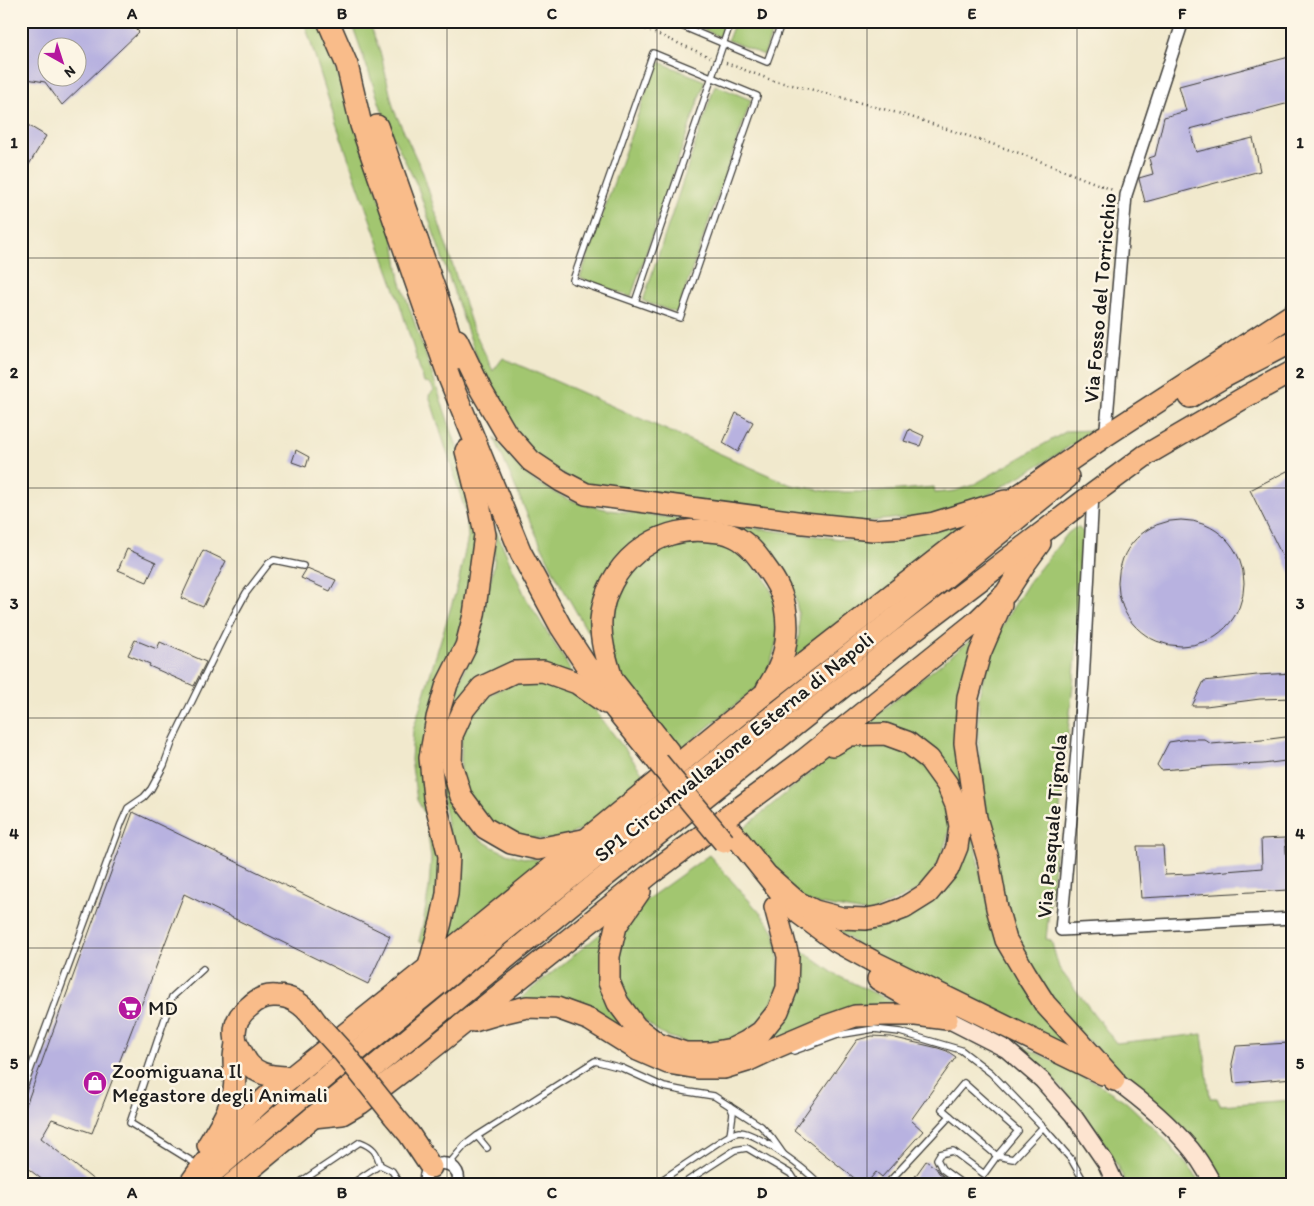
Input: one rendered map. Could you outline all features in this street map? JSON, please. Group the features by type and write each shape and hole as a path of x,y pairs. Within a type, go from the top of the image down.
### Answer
{"highway":[{"path":"328,21 346,65 361,125 450,380 521,553 561,627 616,710"},
{"path":"340,21 444,316 463,382 510,500 571,622 664,757 728,837 775,907 798,930 830,953 947,1019"},
{"path":"195,1178 218,1146 234,1128 292,1077 763,696 1018,496 1105,436 1293,314"},
{"path":"444,316 463,351 480,390 506,433 531,461 561,481 586,494 804,523 873,530 934,523 1064,481"},
{"name":"SP1 Circumvallazione Esterna di Napoli","path":"195,1178 283,1112 575,874 1064,481 1103,452 1165,411 1224,377 1293,341"},
{"name":"SP1 Circumvallazione Esterna di Napoli","path":"231,1185 596,883 904,638 1060,518 1146,455 1293,371"},
{"path":"430,966 446,894 448,856 434,797 430,758 437,718 447,684 466,646 474,615 485,535 450,380"},
{"path":"1247,396 1293,384"},
{"path":"1060,518 1024,564 1006,593 980,653 968,697 966,743 976,818 988,859 997,908 1006,940 1045,1004 1114,1080"},
{"path":"612,679 603,648 601,618 604,602 618,571 645,546 678,532 695,529 731,535 747,544 771,574 780,591 785,609 786,623 784,650 779,668 763,696"},
{"path":"313,1117 342,1114 362,1103 653,872 804,760 976,622 1006,593"},
{"path":"586,839 538,849 511,843 484,828 461,796 451,764 452,735 464,709 482,688 514,672 543,671 577,683 616,710 664,757"},
{"path":"728,837 796,901 815,911 842,918 866,919 883,916 904,908 928,893 948,869 957,848 960,826 956,805 947,784 929,759 907,742 884,734 850,735 804,760"},
{"path":"653,872 616,926 609,956 609,982 618,1003 636,1027 658,1044 685,1053 710,1053 732,1048 746,1042 761,1032 778,1011 787,988 788,956 775,907"},
{"path":"769,877 800,914 836,941 876,964 1114,1080"},
{"path":"195,1178 234,1091 236,1076 234,1060 235,1030 238,1019 245,1010 261,998 270,996 288,998 306,1008 409,1134 435,1172"},
{"path":"462,1025 527,1007 557,1008 590,1020 638,1050 668,1064 698,1068 724,1068 754,1062 818,1029 855,1016 887,1014 947,1019"},
{"path":"236,1042 248,1064 258,1072 271,1076 292,1077"}],"main road":[{"path":"947,1019 1006,1050 1042,1080 1073,1115 1106,1164 1116,1185"},
{"path":"1114,1080 1136,1096 1173,1130 1192,1151 1214,1185"}],"street":[{"name":"Via Fosso del Torricchio","path":"1105,436 1126,196 1183,21"},
{"name":"Via Pasquale Tignola","path":"1093,494 1083,684 1061,930 1293,918"},
{"path":"435,1172 456,1171 458,1185"},
{"path":"21,1181 26,1185"}],"lane":[{"path":"670,21 767,62 782,21"},
{"path":"635,302 731,21"},
{"path":"653,53 757,96 680,318 635,302 572,280 653,53"},
{"path":"21,1095 128,808 144,797 164,765 173,740 234,614 252,586 269,563 274,560 304,566"},
{"path":"195,1178 130,1123 172,997 203,969"},
{"path":"787,1053 838,1035 874,1029 900,1032 962,1050 991,1073 1043,1127 1071,1159 1086,1185"},
{"path":"435,1172 477,1136 595,1061 622,1068 664,1087 714,1096 761,1126 784,1155"},
{"path":"964,1185 942,1169 937,1159 940,1154 953,1151 984,1174 997,1156 1018,1131 964,1083 942,1109 997,1156 1013,1159 1043,1127"},
{"path":"730,1106 733,1114 730,1135"},
{"path":"886,1185 950,1116"},
{"path":"654,1185 730,1135 740,1132 760,1138 800,1166 820,1185"},
{"path":"477,1136 487,1148"},
{"path":"296,1185 360,1142 370,1146 378,1157 380,1165 392,1171 401,1185"},
{"path":"681,1185 735,1150 747,1148 790,1174 798,1185"},
{"path":"350,1185 380,1165"}],"path":[{"path":"627,21 717,60 774,81 905,115 1022,154 1126,196"}],"green space":[{"path":"304,21 320,21 394,240 400,280 471,488 478,530 475,580 437,707 441,873 426,944 419,941 429,888 431,858 426,816 417,800 411,760 413,730 458,584 468,537 466,513 429,395 434,390 430,383 424,382 398,298 336,123"},
{"path":"351,21 369,21 381,55 394,110 423,173 472,326 493,371 503,358 791,485 831,492 878,492 934,487 935,493 955,491 973,485 1067,431 1094,430 1053,457 986,496 940,514 853,523 586,488 534,457 487,387 417,185 387,125"},
{"path":"686,21 725,21 720,37"},
{"path":"735,21 776,21 764,55 728,40"},
{"path":"657,61 705,81 631,297 580,278"},
{"path":"715,85 751,100 677,313 643,301"},
{"path":"494,437 518,467 534,481 563,497 609,510 848,540 873,540 964,524 966,530 795,659 799,633 795,597 786,579 772,560 756,545 665,530 591,618 590,631 587,631 556,576 532,526"},
{"path":"1075,528 1079,528 1083,532 1085,541 1075,666 1046,939 1051,940 1059,968 1116,1043 1202,1034 1210,1098 1217,1098 1220,1105 1293,1100 1293,1185 1226,1185 1194,1140 1081,1034 1025,962 998,885 981,781 978,733 979,696 989,654 1007,617 1029,582 1068,533"},
{"path":"496,531 526,598 572,672 485,683 445,760 443,771 447,792 454,808 473,833 486,843 515,856 548,860 448,942 456,881 438,768 448,715 472,649 484,608 494,565"},
{"path":"686,541 698,541 723,546 745,558 763,575 776,601 781,626 766,680 676,753 613,671 603,635 622,576 661,546"},
{"path":"977,635 971,822 979,868 992,918 1082,1053 864,950 835,928 912,915 966,821 895,729 870,723 869,721"},
{"path":"531,681 544,681 556,684 589,702 645,776 586,828 553,841 499,832 460,788 462,729 485,699 495,692 507,686"},
{"path":"873,740 913,754 941,784 950,819 949,832 941,857 935,869 918,890 870,913 802,901 739,832 833,754 856,744"},
{"path":"709,855 768,922 775,933 781,981 766,1015 737,1038 693,1045 661,1034 636,1013 619,985 617,969 624,931 645,901"},
{"path":"607,933 632,1032 518,1000 600,934"},
{"path":"794,945 836,975 902,1006 753,1050"},
{"path":"1003,1036 1100,1085 1125,1101 1161,1135 1193,1172 1201,1185 1127,1185 1103,1141 1074,1103 1041,1068"}],"building":[{"path":"21,21 128,21 139,32 88,80 88,38 38,38 38,81 21,78"},
{"path":"1293,56 1293,102 1190,129 1196,152 1253,138 1260,171 1145,202 1139,178 1153,174 1149,158 1155,156 1164,117 1186,111 1179,86"},
{"path":"49,88 80,88 62,105"},
{"path":"21,121 46,136 21,178"},
{"path":"736,413 753,422 738,452 723,443"},
{"path":"909,429 924,436 920,446 904,441"},
{"path":"296,450 309,457 306,467 292,462"},
{"path":"1293,468 1293,578 1250,490"},
{"path":"1181,520 1205,525 1226,538 1239,559 1244,583 1239,607 1226,628 1205,641 1181,646 1157,641 1136,628 1123,607 1118,583 1123,559 1136,538 1157,525"},
{"path":"127,549 156,562 147,582 118,570"},
{"path":"203,550 226,561 203,607 181,598"},
{"path":"307,568 336,580 330,591 301,578"},
{"path":"135,640 157,649 160,642 206,662 194,686 128,655"},
{"path":"1293,673 1293,698 1260,699 1192,706 1204,681"},
{"path":"1293,736 1293,760 1263,764 1161,770 1157,765 1169,742 1204,739 1211,744"},
{"path":"133,812 390,936 368,984 184,894 92,1133 52,1119 41,1138 100,1185 49,1185 21,1163 21,1119"},
{"path":"1285,838 1289,890 1141,898 1137,846 1163,846 1165,875 1190,874 1262,868 1261,839"},
{"path":"872,1036 891,1037 938,1048 956,1057 911,1120 923,1131 882,1177 876,1172 863,1185 794,1130 857,1040"},
{"path":"1289,1043 1290,1051 1293,1050 1293,1078 1234,1083 1232,1064 1236,1046"},
{"path":"926,1161 936,1168 939,1173 956,1185 909,1185"}],"place":[{"name":"MD","path":"130,1008"},
{"name":"Zoomiguana Il Megastore degli Animali","path":"95,1083"}]}
